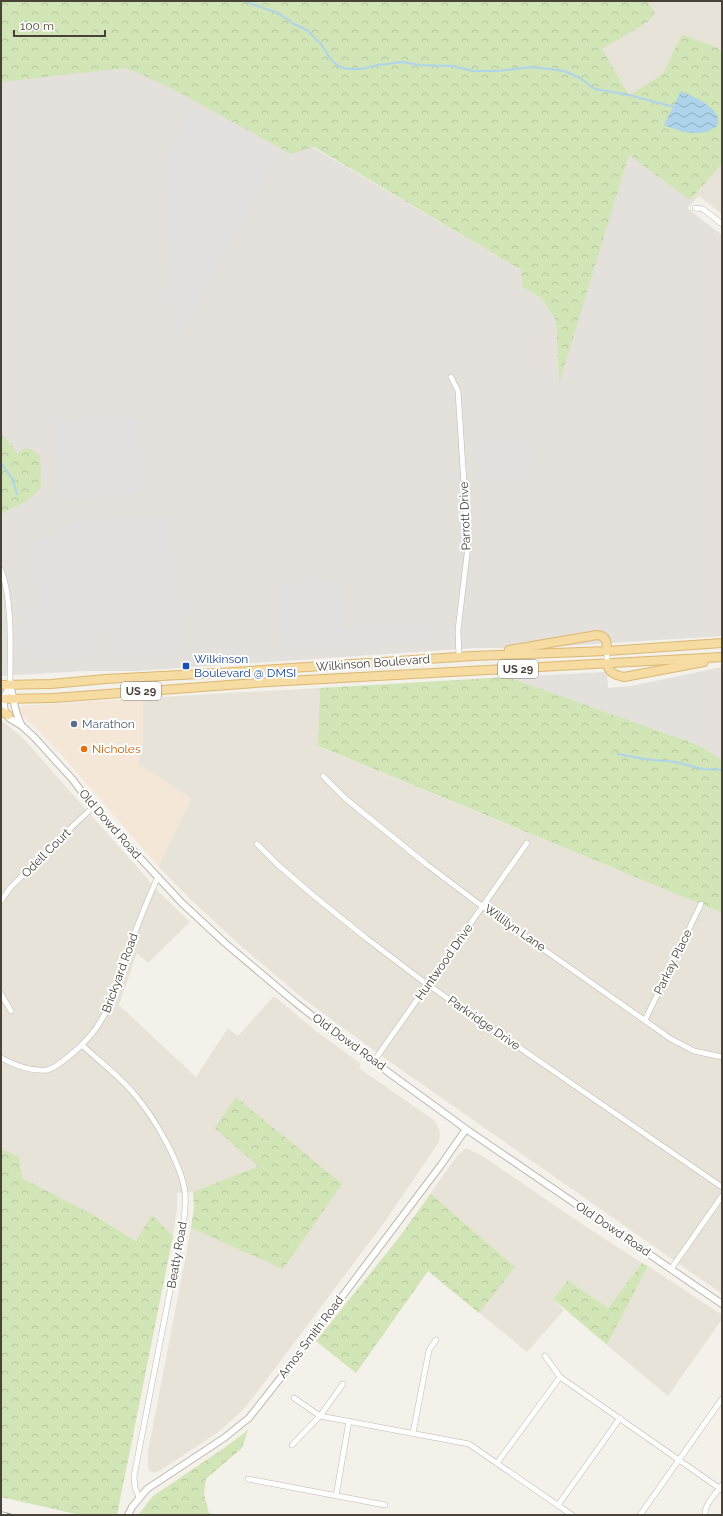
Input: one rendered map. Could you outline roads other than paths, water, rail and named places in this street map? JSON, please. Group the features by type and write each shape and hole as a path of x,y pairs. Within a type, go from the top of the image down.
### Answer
{"main road":[{"path":"473,656 597,635 605,638 607,642 607,651"},
{"name":"Wilkinson Boulevard","path":"1,685 51,684 106,679 473,656 607,651 722,643"},
{"name":"Wilkinson Boulevard","path":"2,699 53,698 306,680 722,658"},
{"path":"607,664 612,673 624,677 722,658"}],"street":[{"path":"695,208 703,210 722,224"},
{"name":"Parrott Drive","path":"451,377 458,391 468,546 458,630 459,657"},
{"name":"Old Dowd Road","path":"1,570 7,591 9,610 10,685 14,699 14,708 22,726"},
{"path":"607,651 607,664"},
{"name":"Old Dowd Road","path":"10,685 2,699 4,713 22,726 59,764 94,807 158,877 205,924 250,965 329,1029 466,1129 722,1304"},
{"name":"Willilyn Lane","path":"323,776 403,847 483,906 671,1039 694,1051 722,1057"},
{"name":"Odell Court","path":"1,901 10,888 57,840 94,807"},
{"name":"Huntwood Drive","path":"374,1061 527,843"},
{"name":"Parkridge Drive","path":"257,844 278,865 337,915 428,984 722,1187"},
{"name":"Brickyard Road","path":"1,1058 25,1068 48,1070 57,1065 82,1045 96,1029 109,1008 132,941 158,877"},
{"name":"Parkay Place","path":"645,1020 701,904"},
{"path":"1,994 11,1011"},
{"name":"Beatty Road","path":"82,1045 129,1089 145,1107 173,1157 185,1192 184,1219 134,1476 135,1488 140,1497"},
{"name":"Amos Smith Road","path":"128,1515 140,1497 156,1482 224,1438 249,1418 441,1165 466,1129"},
{"path":"671,1269 722,1196"},
{"path":"413,1433 429,1350 436,1340"},
{"path":"545,1356 560,1376 721,1488 708,1504 704,1512 705,1515"},
{"path":"497,1463 560,1376"},
{"path":"292,1445 320,1416 343,1384"},
{"path":"294,1398 320,1416 469,1444 572,1515"},
{"path":"640,1515 722,1398"},
{"path":"558,1505 620,1418"},
{"path":"336,1496 349,1421"},
{"path":"248,1479 385,1505"}],"water":[{"path":"681,91 711,108 716,113 718,125 705,132 691,133 664,125"}],"waterway":[{"path":"243,1 278,13 294,24 307,30 321,44 332,61 340,67 347,69 361,69 403,62 419,65 453,66 473,71 497,71 533,67 564,71 580,78 595,89 629,95 674,107"},
{"path":"1,463 13,480 17,494"},
{"path":"618,754 644,759 675,762 703,769 722,770"}],"railway":[{"path":"1,1513 10,1515"}],"place":[{"name":"Wilkinson Boulevard @ DMSI","path":"186,666"},
{"name":"Marathon","path":"74,724"},
{"name":"Nicholes","path":"84,749"}]}
